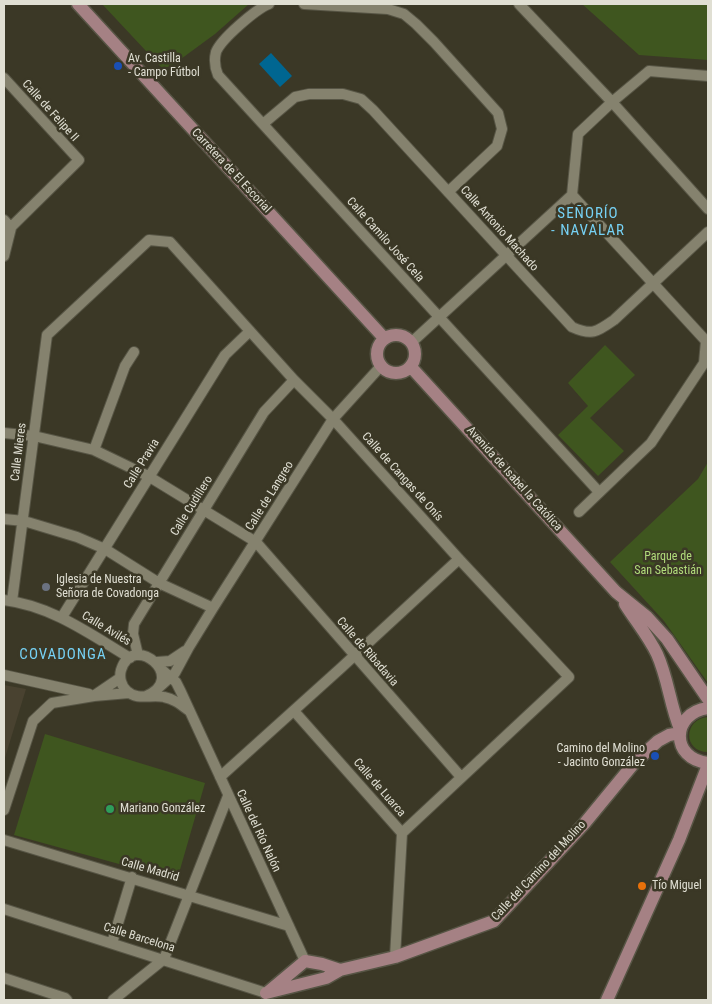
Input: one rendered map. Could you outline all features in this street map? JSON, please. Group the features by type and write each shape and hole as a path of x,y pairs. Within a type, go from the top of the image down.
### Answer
{"street":[{"name":"Carretera de El Escorial","path":"78,4 384,338"},
{"name":"Calle Camilo José Cela","path":"269,4 260,8 222,42 215,57 218,75 599,492"},
{"path":"304,4 388,9 404,14 434,42 498,113 502,129 497,146 448,192"},
{"path":"519,4 612,102 708,209"},
{"path":"412,342 438,316 572,195 578,134 612,102 649,71 708,76"},
{"name":"Calle de Felipe II","path":"4,78 79,160 6,227"},
{"name":"Calle Antonio Machado","path":"263,124 295,98 309,94 343,94 361,99 374,110 572,327 586,333 600,330 614,320 708,232"},
{"path":"572,195 706,341 704,363 651,443 579,512"},
{"path":"4,256 6,227"},
{"name":"Calle de Cangas de Onís","path":"47,335 149,240 170,242 294,380 333,419 459,559 569,677 402,833"},
{"name":"Calle Pravia","path":"62,617 225,354 250,331"},
{"name":"Calle Mieres","path":"8,601 24,521 47,335"},
{"path":"390,335 402,335 412,342 416,354 411,367 399,373 392,373 381,366 377,359 377,351 379,344 384,338 390,335"},
{"path":"94,450 125,366 134,352"},
{"name":"Calle de Langreo","path":"189,647 333,419 381,366"},
{"name":"Avenida de Isabel la Católica","path":"411,367 616,592 647,617 666,639 708,699"},
{"name":"Calle Cudillero","path":"134,657 134,624 264,412 294,380"},
{"name":"Calle de Ribadavia","path":"4,433 34,436 94,450 148,476 256,542 461,777"},
{"path":"4,519 24,521 78,537 105,549 159,582 213,608"},
{"path":"220,777 459,559"},
{"name":"Avenida de Isabel la Católica","path":"616,592 656,653 669,689 680,731 680,741 686,754 699,762 708,764"},
{"name":"Calle Avilés","path":"8,601 27,604 62,617 134,657"},
{"path":"158,666 180,656 189,647"},
{"name":"Calle del Río Nalón","path":"156,690 175,673 189,647"},
{"path":"146,696 156,690 161,680 158,666 151,658 134,657 122,666 120,678 129,693 134,696 146,696 161,696 172,699 189,711"},
{"name":"Calle del Río Nalón","path":"181,662 178,676 181,692"},
{"name":"Calle del Río Nalón","path":"158,666 176,682 181,692 305,961"},
{"path":"4,675 94,696 120,678"},
{"path":"4,810 33,721 52,703 94,696 129,693"},
{"path":"680,731 684,721 690,714 708,708"},
{"name":"Calle de Luarca","path":"294,711 402,833 395,957"},
{"name":"Calle del Camino del Molino","path":"265,997 326,978 340,970 395,957 494,922 584,824 635,762 658,741 680,731"},
{"path":"608,1000 679,840 708,764"},
{"path":"113,1000 164,959 228,796"},
{"name":"Calle Madrid","path":"4,840 190,894 289,926"},
{"path":"112,943 132,878"},
{"name":"Calle Barcelona","path":"4,909 164,959 265,997"},
{"path":"265,997 305,961 340,970"},
{"path":"4,978 65,998 66,1000"}],"shaded area":[{"path":"4,685 26,689 4,761"}],"green space":[{"path":"102,4 249,4 215,34 170,67 161,67"},
{"path":"582,4 708,4 708,60 639,55"},
{"path":"605,345 635,375 590,418 624,451 598,476 558,435 588,406 568,383"},
{"name":"Parque de San Sebastián","path":"708,462 708,683 664,621 610,562 698,479"},
{"path":"708,717 708,752 700,751 694,747 689,735 694,723"},
{"name":"Mariano González","path":"45,734 205,783 177,880 14,835"}],"water":[{"path":"271,53 292,76 280,87 259,64"}],"place":[{"name":"Av. Castilla - Campo Fútbol","path":"118,66"},
{"name":"Iglesia de Nuestra Señora de Covadonga","path":"46,587"},
{"name":"Camino del Molino - Jacinto González","path":"655,756"},
{"name":"Mariano González","path":"110,809"},
{"name":"Tío Miguel","path":"642,886"}],"district":[{"name":"SEÑORÍO - NAVALAR","path":"588,222"},
{"name":"COVADONGA","path":"63,655"}]}
